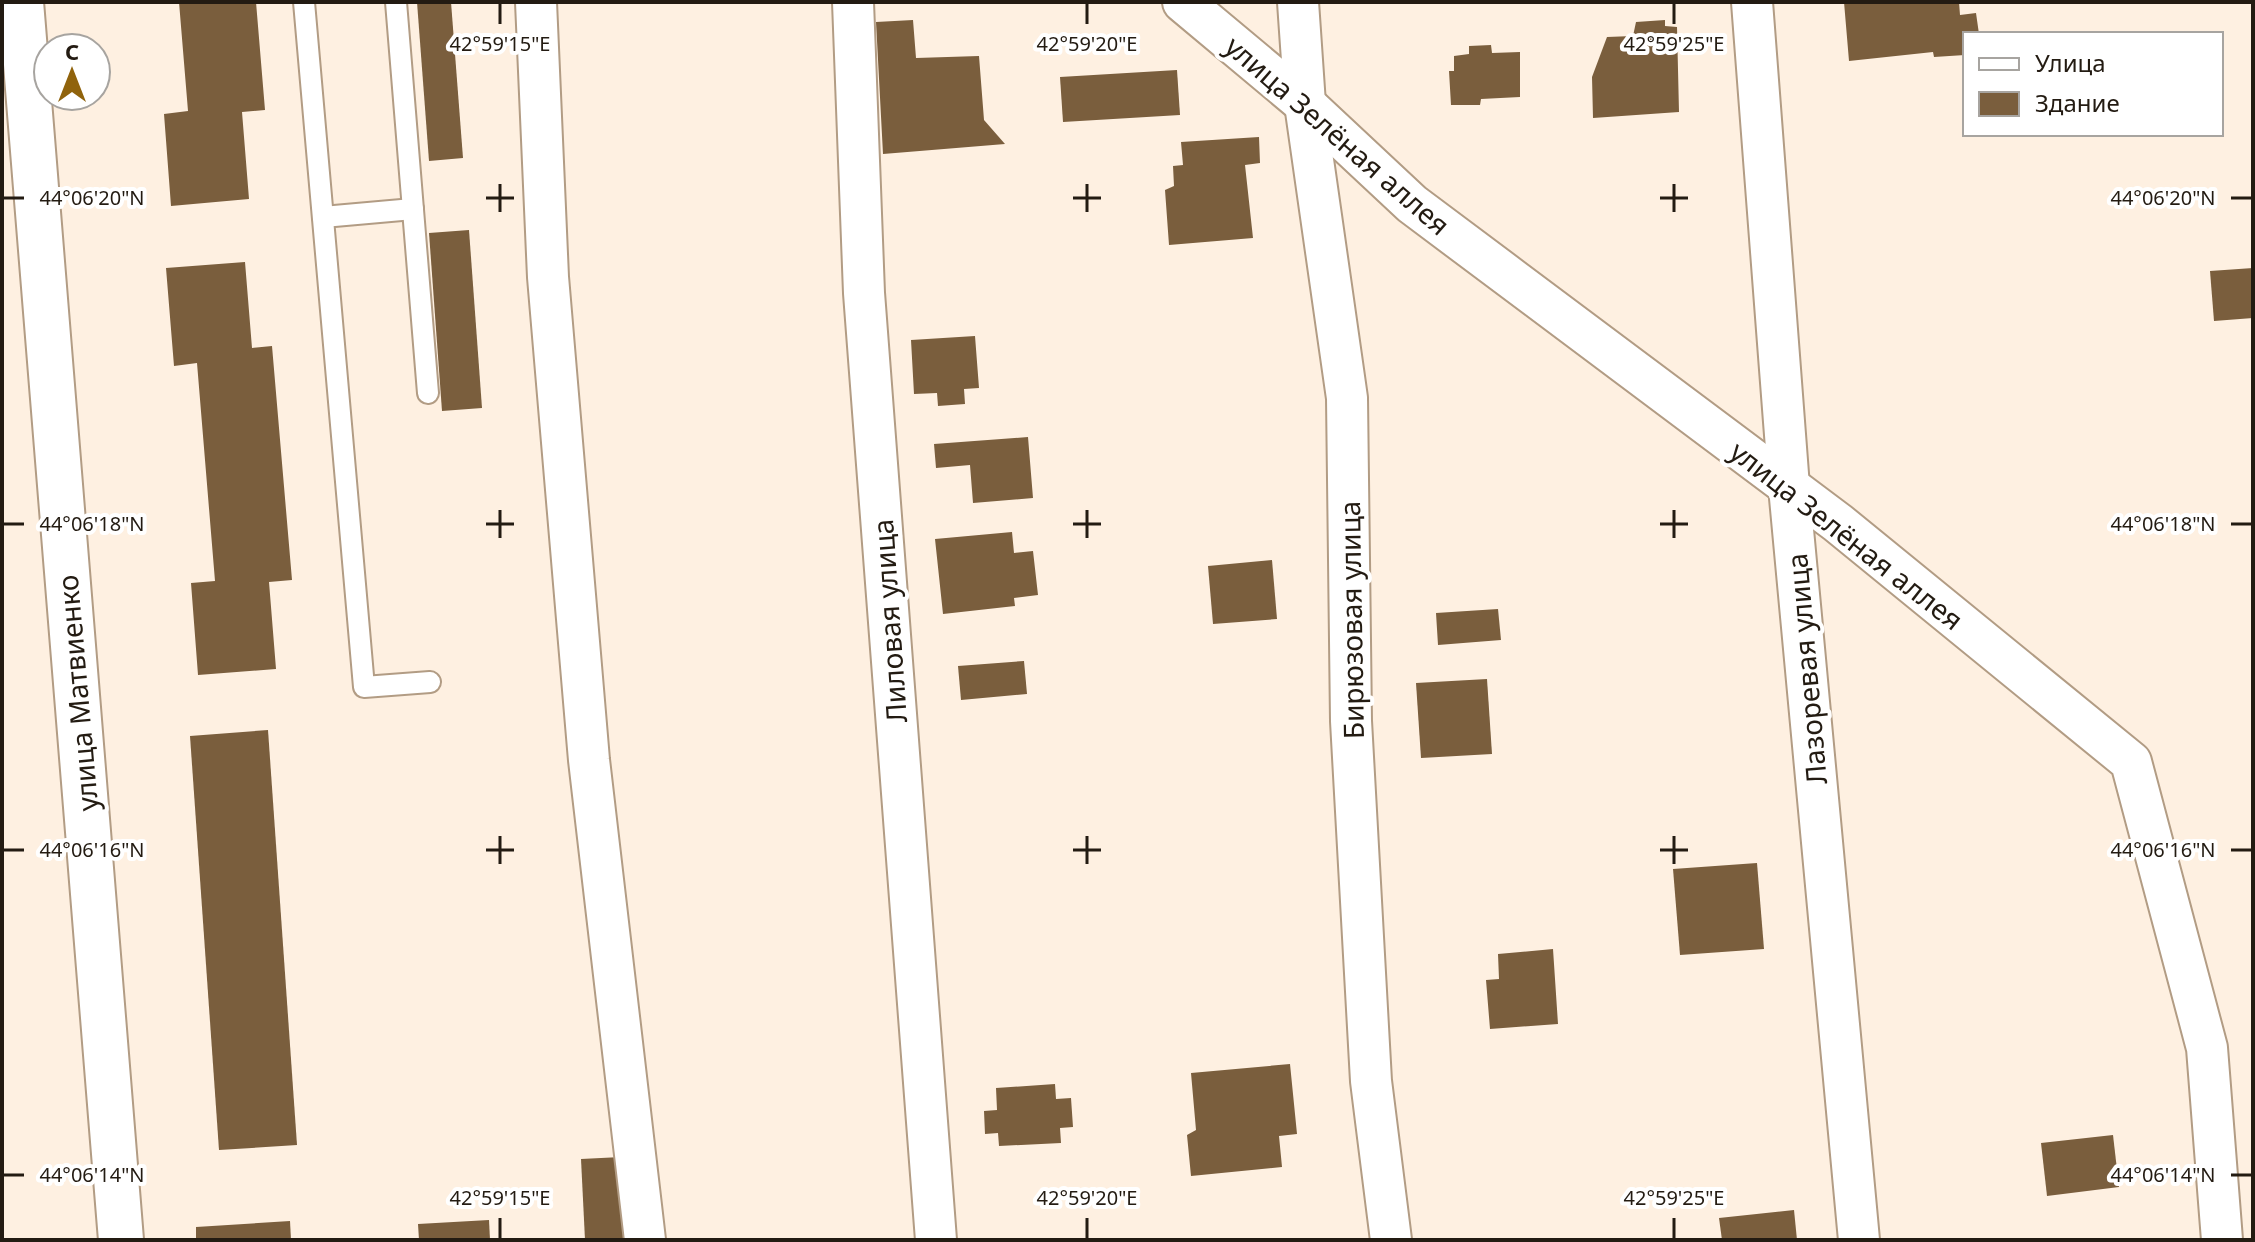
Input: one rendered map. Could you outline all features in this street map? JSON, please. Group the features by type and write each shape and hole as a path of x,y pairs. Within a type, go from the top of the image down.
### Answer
{"street":[{"name":"улица Матвиенко","path":"21,2 121,1240"},
{"path":"536,2 548,277 586,729 645,1240"},
{"name":"Лиловая улица","path":"853,2 864,293 936,1240"},
{"name":"улица Зелёная аллея","path":"1183,2 1305,104 1412,204 1838,523 2131,762 2207,1048 2222,1240"},
{"name":"Бирюзовая улица","path":"1298,2 1305,104 1347,398 1352,737 1371,1081 1391,1240"},
{"name":"Лазоревая улица","path":"1752,2 1789,487 1859,1240"}],"lane":[{"path":"304,2 364,687 430,682"},
{"path":"396,2 428,393"},
{"path":"323,217 413,209"}],"building":[{"path":"179,2 256,2 265,110 242,112 249,199 171,206 164,114 188,111"},
{"path":"417,2 451,2 463,158 429,161"},
{"path":"1844,2 1959,2 1960,15 1976,13 1979,32 1963,32 1963,55 1934,57 1933,52 1849,61"},
{"path":"913,20 916,58 979,56 984,120 1005,144 883,154 876,22"},
{"path":"1665,20 1665,26 1677,27 1679,112 1593,118 1592,77 1607,37 1633,36 1636,22"},
{"path":"1491,45 1492,53 1520,52 1520,97 1481,99 1480,105 1451,105 1449,71 1454,71 1454,56 1469,54 1469,46"},
{"path":"1177,70 1180,115 1063,122 1060,77"},
{"path":"1259,137 1260,163 1245,165 1253,238 1169,245 1165,190 1174,186 1173,166 1183,165 1181,142"},
{"path":"469,230 482,408 442,411 429,233"},
{"path":"245,262 252,348 272,346 292,580 269,582 276,669 198,675 191,583 215,581 197,363 174,366 166,268"},
{"path":"2253,268 2253,318 2214,321 2210,271"},
{"path":"975,336 979,388 964,389 965,404 938,406 937,393 914,394 911,340"},
{"path":"1028,437 1033,498 973,503 970,465 936,468 934,444"},
{"path":"1012,532 1014,553 1033,551 1038,595 1014,598 1015,606 943,614 935,539"},
{"path":"1272,560 1277,619 1213,624 1208,566"},
{"path":"1498,609 1501,640 1438,645 1436,613"},
{"path":"1024,661 1027,694 961,700 958,666"},
{"path":"1487,679 1492,754 1421,758 1416,683"},
{"path":"268,730 297,1145 219,1150 190,736"},
{"path":"1757,863 1764,949 1680,955 1673,869"},
{"path":"1553,949 1558,1024 1490,1029 1486,980 1499,979 1498,954"},
{"path":"1290,1064 1297,1134 1279,1136 1282,1167 1191,1176 1187,1135 1196,1130 1191,1073"},
{"path":"1055,1084 1056,1099 1071,1098 1073,1127 1060,1128 1061,1143 999,1146 998,1133 985,1134 984,1111 997,1110 996,1088"},
{"path":"2113,1135 2119,1187 2047,1196 2041,1143"},
{"path":"621,1157 625,1240 585,1240 581,1159"},
{"path":"1794,1210 1797,1240 1722,1240 1719,1218"},
{"path":"489,1220 490,1240 419,1240 418,1224"},
{"path":"290,1221 291,1240 196,1240 196,1227"}]}
